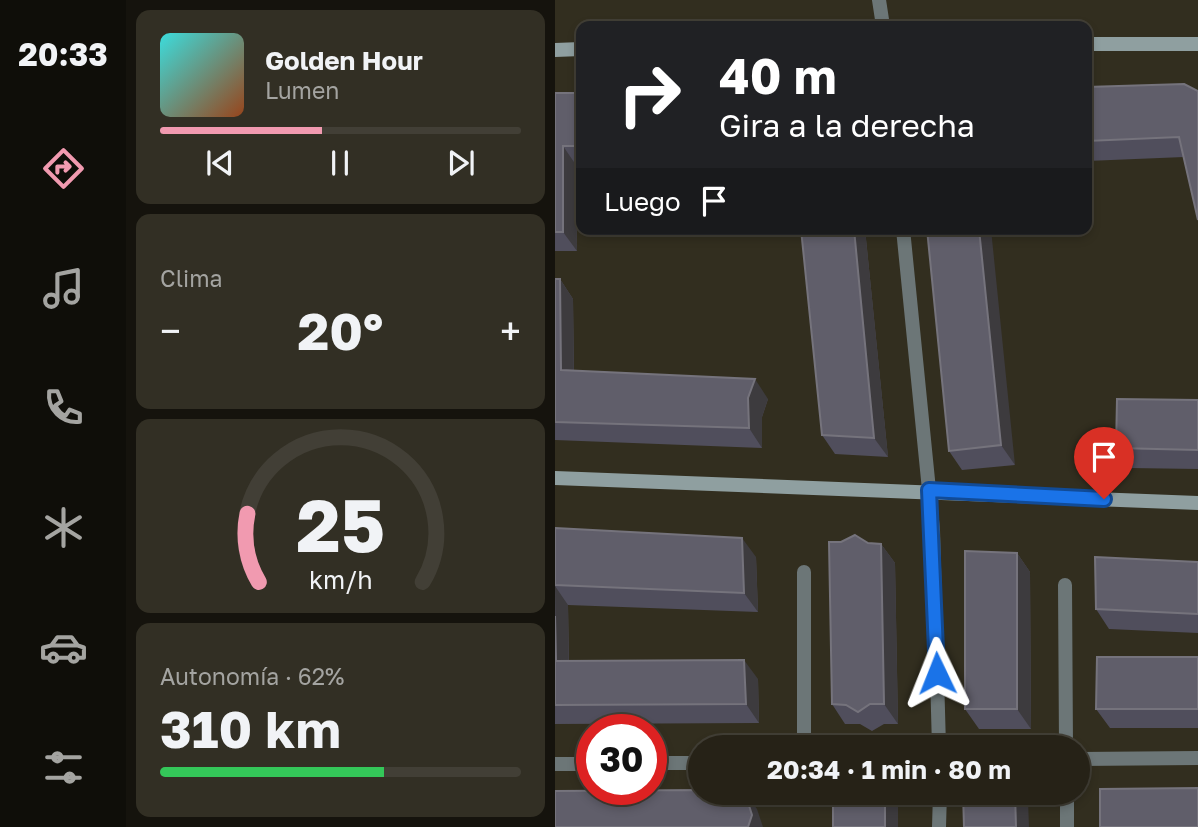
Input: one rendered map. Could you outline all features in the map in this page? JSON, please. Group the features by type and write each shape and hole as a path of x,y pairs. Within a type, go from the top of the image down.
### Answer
{"main road":[{"path":"1092,44 1198,44"},
{"path":"555,50 576,50"},
{"path":"555,478 929,490 1198,503"}],"street":[{"path":"879,0 882,21"},
{"path":"904,235 929,490 939,735"},
{"path":"804,572 804,735"},
{"path":"1065,585 1066,735"},
{"path":"1090,759 1198,758"},
{"path":"667,763 688,763"},
{"path":"555,764 576,764"},
{"path":"939,805 939,827"},
{"path":"1067,805 1067,827"}],"building":[{"path":"1184,84 1198,91 1198,220 1179,137 1092,141 1092,87"},
{"path":"555,93 576,93 576,146 563,146 563,232 555,232"},
{"path":"802,235 855,235 874,438 822,435"},
{"path":"928,235 980,235 1001,445 949,451"},
{"path":"555,279 560,279 561,370 755,379 748,398 749,428 555,422"},
{"path":"1117,399 1198,400 1198,450 1116,448"},
{"path":"555,528 742,538 744,593 555,585"},
{"path":"855,535 868,543 881,544 884,704 870,704 858,712 846,705 832,704 829,542 841,542"},
{"path":"965,551 1017,553 1017,709 965,709"},
{"path":"1095,557 1198,562 1198,614 1096,609"},
{"path":"555,616 556,661 744,660 746,704 555,705"},
{"path":"1097,657 1198,657 1198,709 1096,709"},
{"path":"1198,788 1198,827 1100,827 1100,789"},
{"path":"667,790 688,790 688,805 749,805 752,815 748,827 555,827 555,791 576,791 576,805 667,805"},
{"path":"833,805 885,805 885,827 833,827"},
{"path":"963,805 1015,805 1016,827 964,827"}],"route":[{"path":"937,673 933,530 929,490 1104,499"}]}
